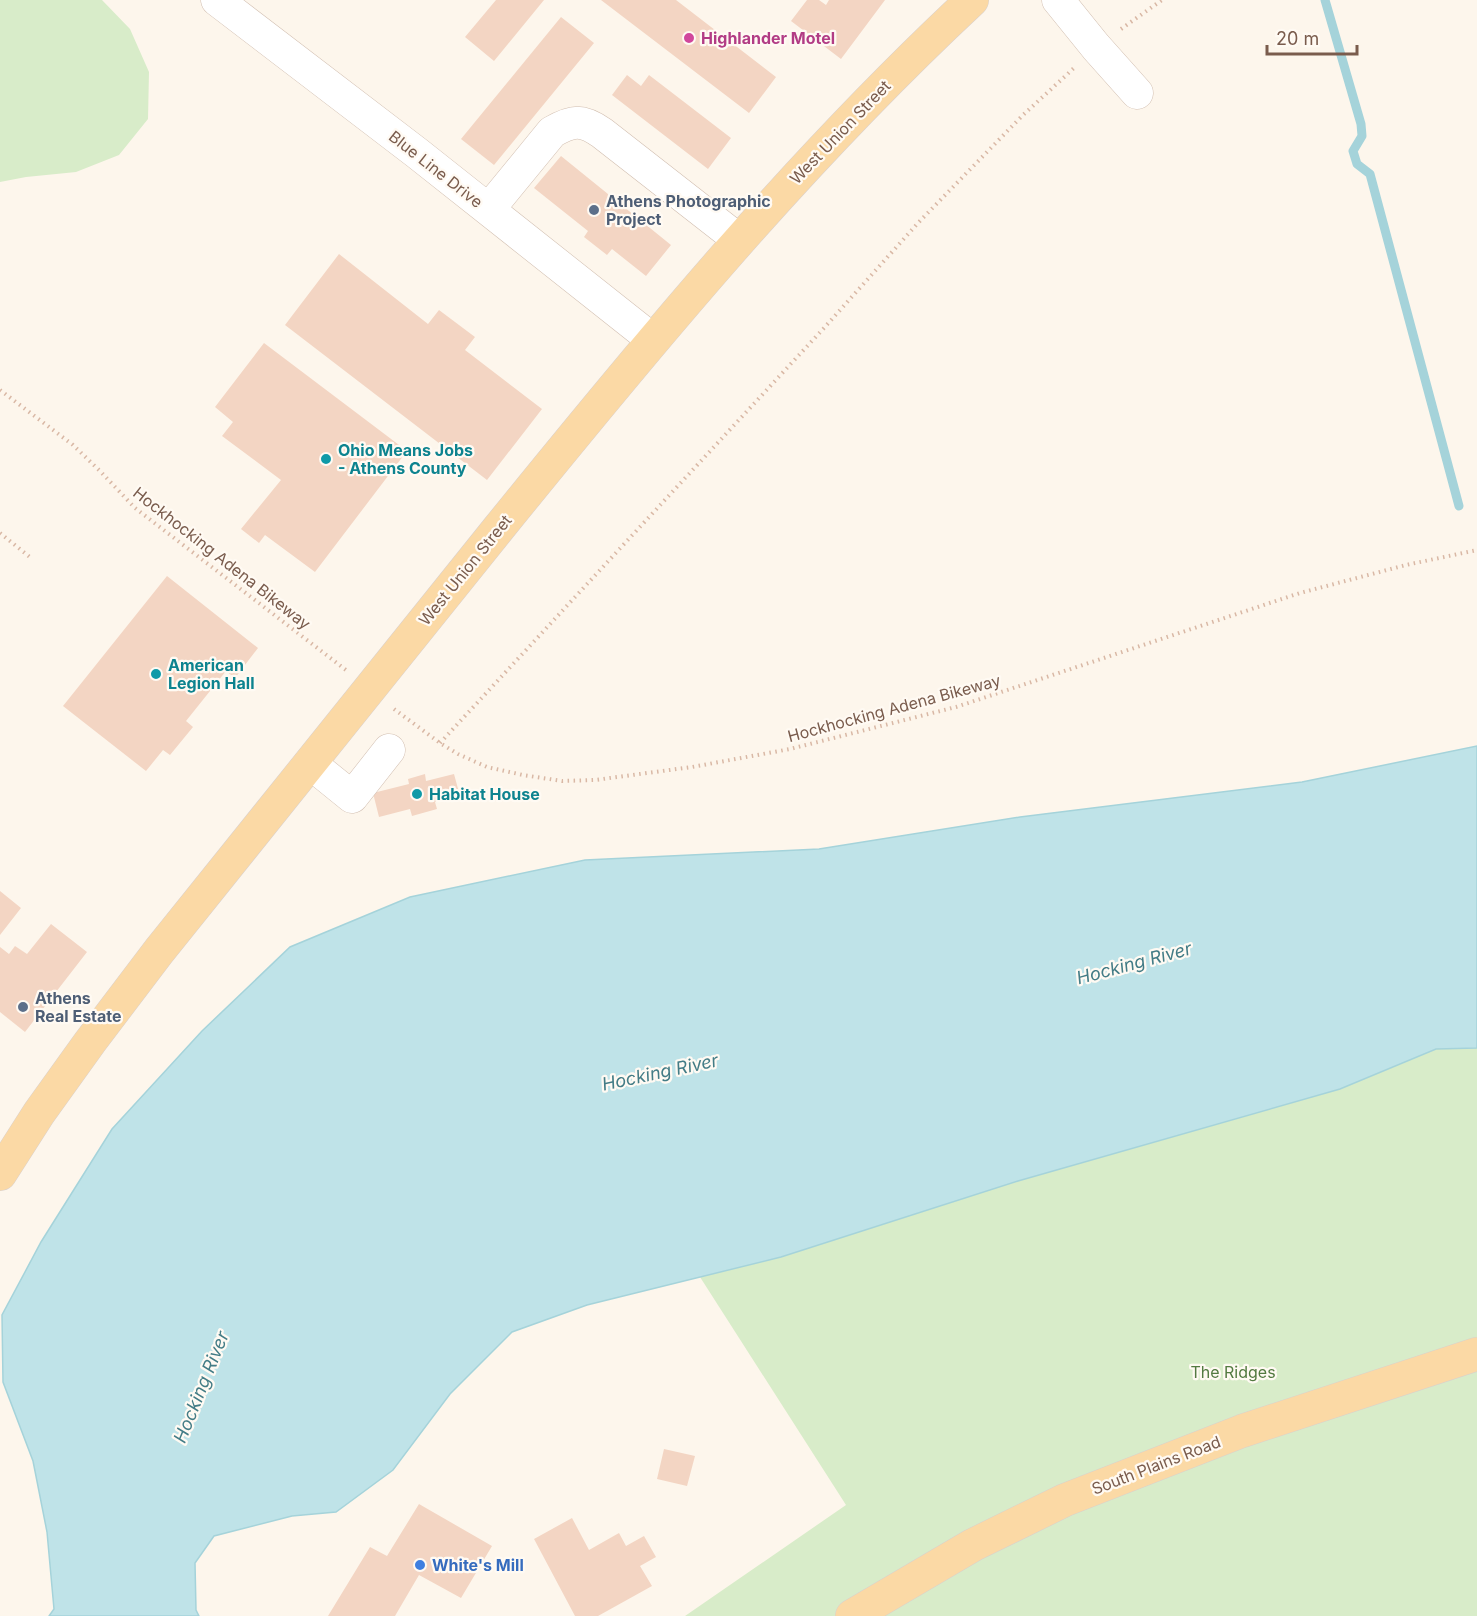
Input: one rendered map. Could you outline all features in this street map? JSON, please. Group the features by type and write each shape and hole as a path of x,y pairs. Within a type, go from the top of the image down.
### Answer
{"main road":[{"name":"West Union Street","path":"0,1174 39,1113 159,951 564,447 653,340 798,174 964,3"},
{"name":"South Plains Road","path":"852,1616 973,1545 1065,1500 1242,1431 1477,1354"}],"street":[{"name":"Blue Line Drive","path":"217,0 489,209 653,340"},
{"path":"1058,0 1137,93"},
{"path":"489,209 552,132 565,124 579,122 590,124 603,133 739,240"},
{"path":"310,763 352,797 389,750"}],"path":[{"path":"440,743 824,328 918,222 1022,116 1096,47 1162,0"},
{"name":"Hockhocking Adena Bikeway","path":"0,390 73,445 135,508 349,673"},
{"path":"0,533 31,558"},
{"name":"Hockhocking Adena Bikeway","path":"390,706 458,754 487,767 523,775 562,781 595,780 692,767 790,749 956,707 1300,593 1406,565 1477,550"}],"green space":[{"path":"0,0 102,0 130,29 149,72 148,119 119,155 76,172 0,182"},
{"name":"The Ridges","path":"1477,1048 1477,1616 685,1616 846,1505 700,1277 781,1257 1018,1181 1340,1089 1436,1049"}],"water":[{"name":"Hocking River","path":"1477,746 1477,1048 1436,1049 1340,1089 1018,1181 781,1257 587,1305 512,1332 450,1394 393,1470 336,1512 292,1516 214,1536 195,1563 196,1610 199,1616 49,1616 54,1609 47,1532 33,1461 3,1382 2,1315 41,1242 112,1129 202,1031 290,947 410,897 585,860 819,849 1020,817 1302,782"}],"building":[{"path":"496,0 544,0 494,61 465,37"},
{"name":"Highlander Motel","path":"601,0 676,0 776,77 749,113"},
{"name":"Highlander Motel","path":"807,0 819,0 826,5 829,0 885,0 841,59 791,21"},
{"path":"561,17 594,43 494,165 461,139"},
{"path":"627,75 641,86 649,75 731,138 708,169 612,95"},
{"name":"Athens Photographic Project","path":"561,156 671,245 646,276 612,249 607,255 584,237 588,231 534,188"},
{"path":"339,254 428,324 439,310 475,337 465,350 542,409 487,480 285,325"},
{"name":"Ohio Means Jobs - Athens County","path":"264,343 407,451 315,572 265,535 259,543 241,529 281,480 222,436 233,422 215,407"},
{"name":"American Legion Hall","path":"167,576 258,648 235,678 226,671 186,721 193,727 170,755 163,750 146,771 63,706"},
{"name":"Habitat House","path":"425,774 426,781 454,774 460,796 435,802 437,809 412,816 410,809 379,817 373,793 409,784 408,779"},
{"path":"0,891 21,908 0,935"},
{"path":"51,924 87,952 25,1032 0,1012 0,947 9,954 15,946 27,954"},
{"path":"664,1449 695,1456 687,1486 657,1479"},
{"name":"White's Mill","path":"419,1504 492,1546 461,1598 419,1575 395,1616 328,1616 370,1547 387,1556"},
{"path":"572,1518 589,1550 619,1533 626,1546 644,1536 656,1557 640,1566 652,1586 598,1616 575,1616 534,1539"}],"waterway":[{"path":"1325,0 1361,124 1362,136 1353,151 1357,164 1370,174 1459,506"}],"place":[{"name":"Highlander Motel","path":"689,38"},
{"name":"Athens Photographic Project","path":"594,210"},
{"name":"Ohio Means Jobs - Athens County","path":"326,459"},
{"name":"American Legion Hall","path":"156,674"},
{"name":"Habitat House","path":"417,794"},
{"name":"Athens Real Estate","path":"23,1007"},
{"name":"White's Mill","path":"420,1565"}]}
